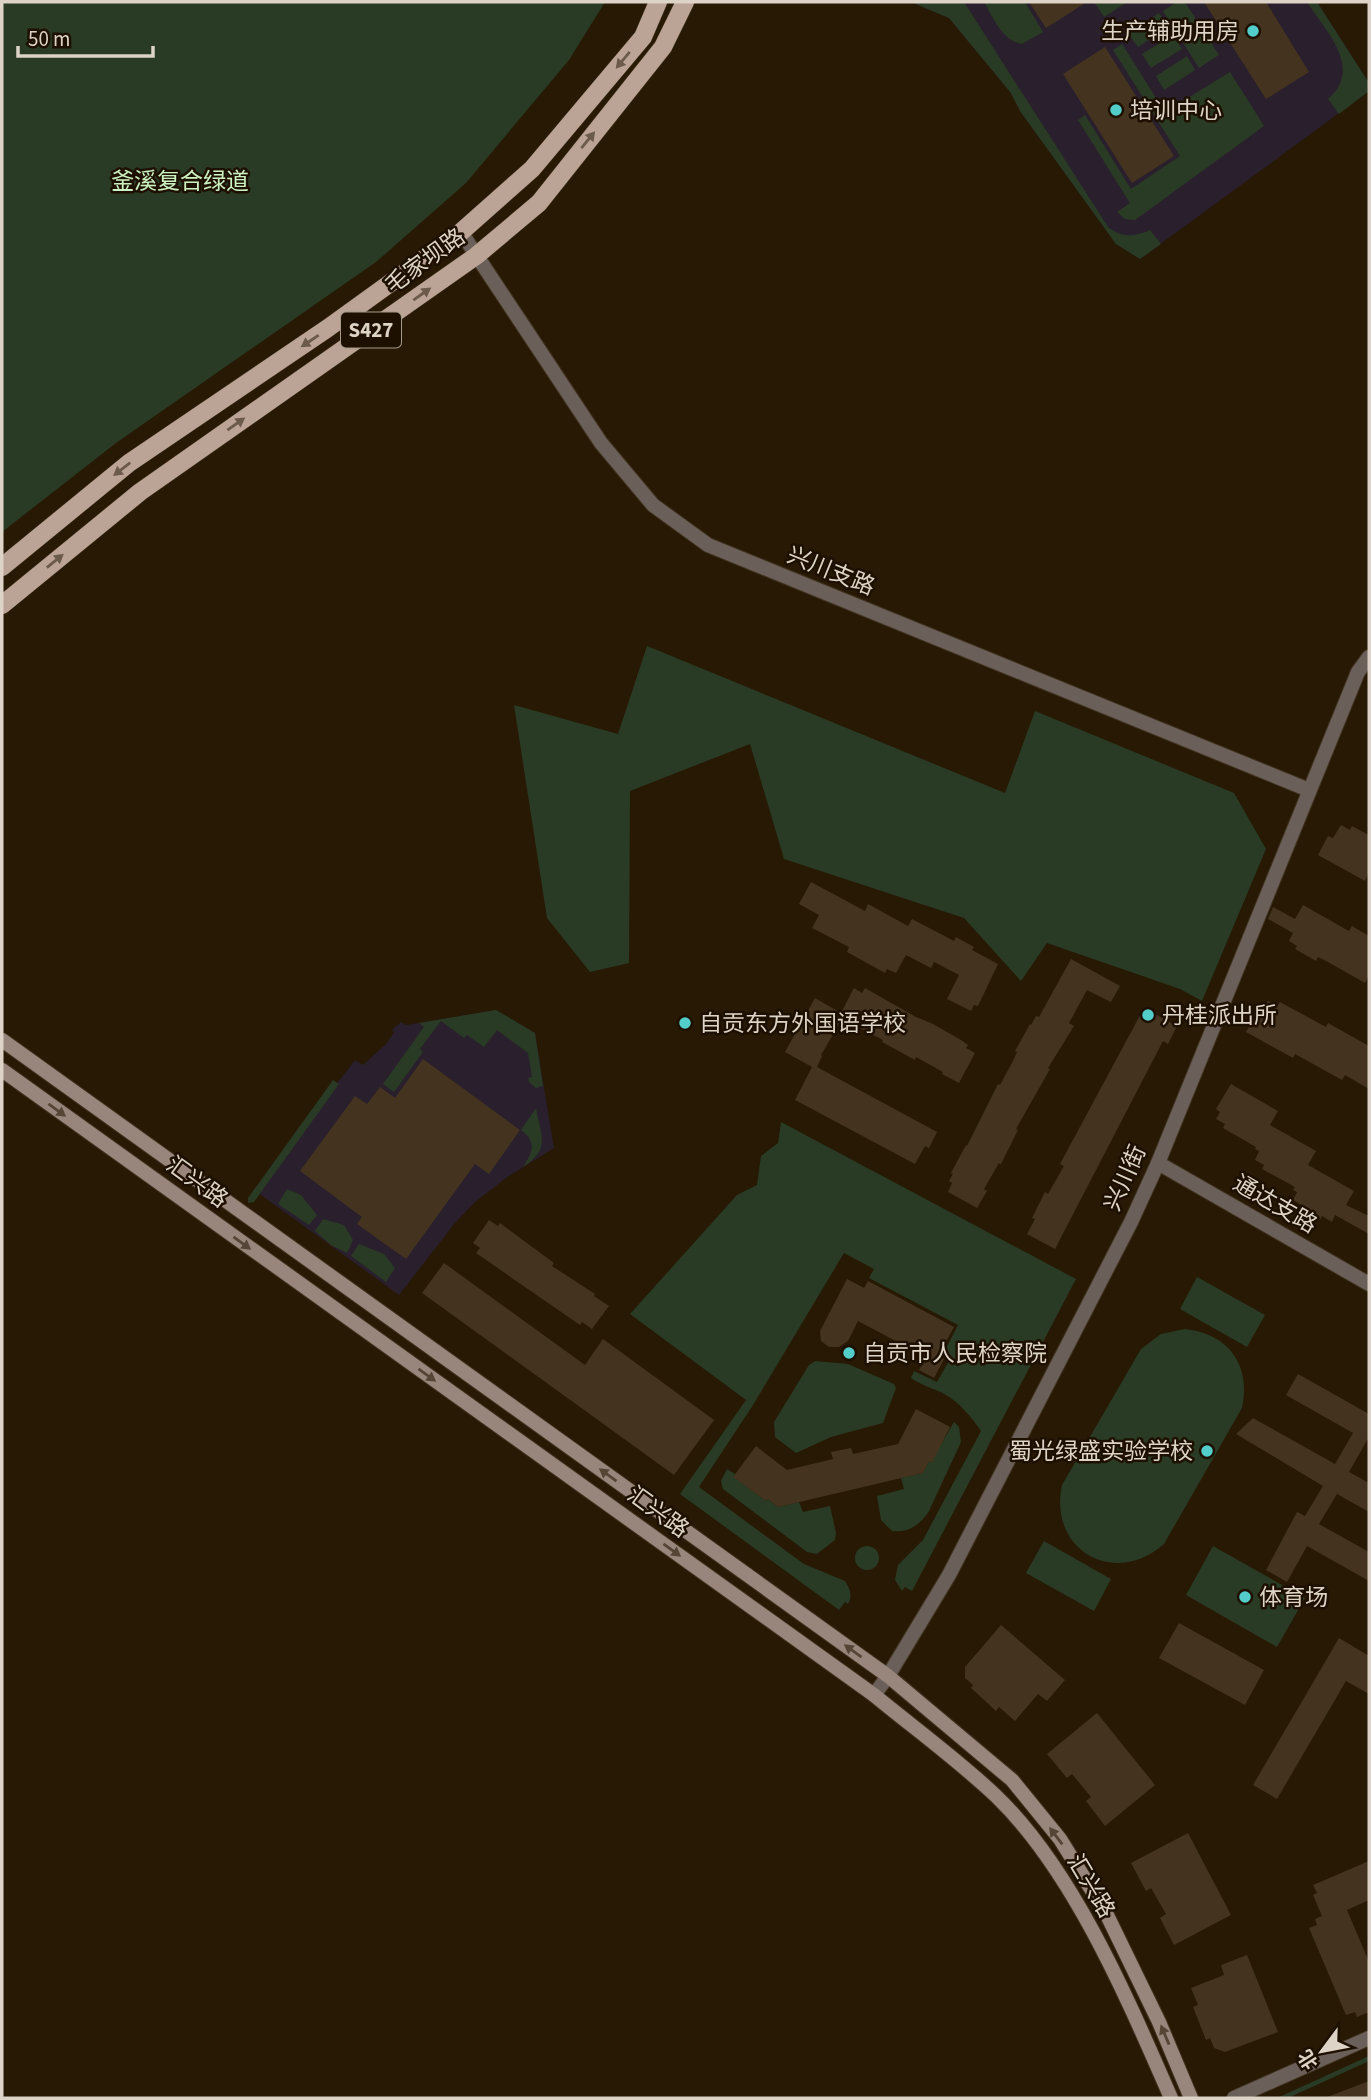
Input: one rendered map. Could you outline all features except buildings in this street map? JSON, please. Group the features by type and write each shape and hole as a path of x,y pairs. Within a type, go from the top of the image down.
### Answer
{"main road":[{"name":"毛家坝路","path":"2,567 129,463 328,328 461,232 532,169 643,37 658,2"},
{"name":"毛家坝路","path":"2,605 140,492 476,256 538,203 663,47 685,2"},
{"path":"2,1040 888,1676 1012,1780 1060,1839 1107,1913 1159,2022 1191,2098"},
{"name":"汇兴路","path":"2,1070 874,1695 997,1797 1043,1850 1089,1925 1171,2098"}],"street":[{"name":"兴川支路","path":"461,232 601,443 653,505 708,545 1309,790"},
{"name":"兴川街","path":"874,1695 949,1575 1131,1222 1158,1163 1358,672 1369,657"},
{"name":"通达支路","path":"1158,1163 1369,1284"},
{"path":"1234,2098 1369,2038"}],"shaded area":[{"path":"911,2 1317,2 1369,83 1369,91 1140,259 1116,244 1020,111 1011,93 949,18"},
{"path":"496,1010 535,1033 554,1148 506,1178 475,1202 455,1223 399,1295 254,1190 355,1060 363,1065 387,1043 394,1032 392,1030 401,1022 406,1025"}],"green space":[{"name":"釜溪复合绿道","path":"2,2 605,2 569,60 466,183 376,262 116,443 2,532"},
{"path":"911,2 964,2 1108,227 1129,235 1150,230 1161,244 1140,259 1116,244 1020,111 1011,93 949,18"},
{"path":"984,2 1025,2 1043,32 1022,44 1015,42 999,27"},
{"path":"1094,2 1125,2 1126,3 1104,17"},
{"path":"1177,2 1185,2 1219,55 1199,68 1163,11"},
{"path":"1307,2 1317,2 1369,83 1369,91 1339,114 1328,99 1338,87 1343,75 1342,63 1338,50"},
{"path":"1159,13 1168,27 1138,47 1128,33"},
{"path":"1173,35 1182,49 1151,68 1142,54"},
{"path":"1122,44 1165,112 1230,72 1264,126 1135,220 1125,219 1117,212 1130,203 1078,120 1085,115 1131,189 1180,156 1113,50"},
{"path":"1187,56 1195,70 1164,90 1156,76"},
{"path":"647,646 1005,793 1035,711 1234,793 1266,849 1202,1001 1180,989 1047,943 1021,981 964,918 784,859 750,744 630,791 629,963 590,972 547,918 514,705 618,734"},
{"path":"496,1010 535,1033 543,1086 536,1088 529,1082 528,1078 532,1077 528,1053 497,1030 484,1047 467,1035 464,1038 441,1021 420,1049 423,1052 394,1092 383,1084 424,1027 419,1023"},
{"path":"333,1080 339,1084 254,1202 248,1203 248,1198"},
{"path":"536,1108 541,1148 523,1167 532,1147 521,1130"},
{"path":"781,1122 1076,1279 912,1591 905,1587 902,1591 895,1580 898,1565 923,1540 981,1431 951,1398 911,1378 914,1371 937,1382 950,1359 943,1354 958,1325 869,1278 874,1269 844,1253 753,1405 699,1487 804,1564 845,1581 850,1598 848,1604 845,1602 839,1610 680,1494 746,1400 630,1314 737,1195 757,1185 761,1156 778,1143"},
{"path":"287,1189 301,1195 317,1215 309,1225 278,1204"},
{"path":"323,1219 344,1225 353,1240 347,1253 331,1245 315,1231"},
{"path":"359,1244 384,1254 395,1268 386,1282 351,1256"},
{"path":"1197,1277 1265,1315 1247,1347 1180,1309"},
{"path":"1185,1329 1214,1337 1233,1354 1240,1365 1243,1378 1242,1408 1164,1544 1145,1557 1125,1562 1106,1562 1089,1555 1075,1544 1065,1528 1060,1508 1062,1485 1141,1349 1161,1334"},
{"path":"815,1361 848,1364 894,1384 896,1388 883,1423 831,1437 796,1453 775,1437 774,1422 809,1365"},
{"path":"954,1422 959,1427 961,1442 929,1511 914,1527 904,1531 892,1531 881,1520 877,1496 904,1489 901,1478 923,1473"},
{"path":"727,1469 766,1501 768,1499 778,1507 799,1502 803,1512 830,1506 835,1540 817,1554 807,1552 723,1489 721,1481"},
{"path":"1044,1541 1111,1579 1094,1611 1026,1573"},
{"path":"867,1546 876,1549 879,1558 876,1567 867,1570 858,1567 855,1558 858,1549"},
{"name":"体育场","path":"1213,1546 1305,1598 1277,1647 1186,1595"},
{"path":"1369,2056 1369,2061 1288,2098 1277,2098"}],"place":[{"name":"生产辅助用房","path":"1253,31"},
{"name":"培训中心","path":"1116,110"},
{"name":"丹桂派出所","path":"1148,1015"},
{"name":"自贡东方外国语学校","path":"685,1023"},
{"name":"自贡市人民检察院","path":"849,1353"},
{"name":"蜀光绿盛实验学校","path":"1207,1451"},
{"name":"体育场","path":"1245,1597"}]}
